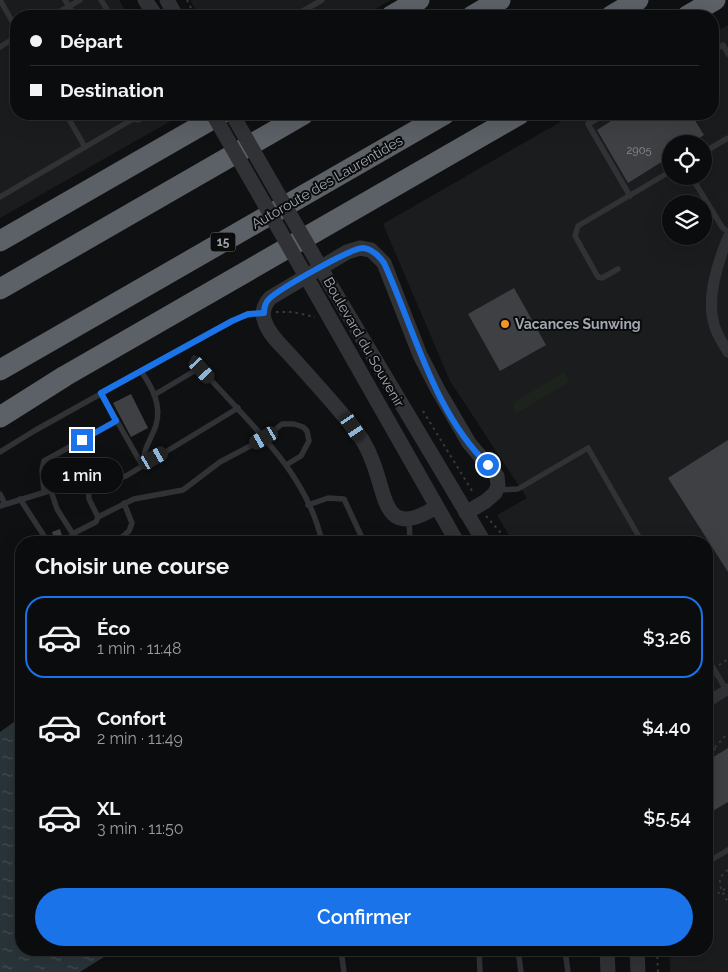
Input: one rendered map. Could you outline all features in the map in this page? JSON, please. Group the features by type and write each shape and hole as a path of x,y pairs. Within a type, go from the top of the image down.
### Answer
{"highway":[{"path":"402,10 419,0"},
{"path":"482,10 500,0"},
{"path":"621,10 638,0"},
{"path":"679,10 693,0"},
{"path":"698,10 716,0"},
{"path":"0,241 211,120"},
{"path":"0,289 294,120"},
{"name":"Autoroute des Laurentides","path":"0,370 435,120"},
{"path":"0,417 65,376 510,120"},
{"path":"0,246 24,227"},
{"path":"0,401 65,376"}],"street":[{"name":"Boulevard du Souvenir","path":"215,120 453,536"},
{"name":"Boulevard du Souvenir","path":"235,120 330,284 480,536"},
{"path":"728,237 714,286 712,312 716,331 728,352"},
{"path":"436,507 409,519 397,517 388,510 372,460 362,440 348,421 266,326 264,313 267,302 278,293 347,252 360,248 376,253 388,271 430,376 468,443 497,476 497,490 486,502 466,513"},
{"path":"713,699 728,691"},
{"path":"607,956 608,972"},
{"path":"637,956 638,972"}],"lane":[{"path":"0,0 10,18"},
{"path":"65,0 71,10"},
{"path":"62,10 80,0"},
{"path":"304,10 322,0"},
{"path":"719,47 723,45 728,54"},
{"path":"69,120 85,147"},
{"path":"0,197 85,147 126,120"},
{"path":"595,120 588,124 630,196"},
{"path":"712,147 728,138"},
{"path":"618,269 602,278 598,277 574,236 575,232 578,226 662,176"},
{"path":"696,185 722,227 728,232"},
{"path":"0,452 101,393 240,317 264,313"},
{"path":"194,358 286,466 318,525 321,536"},
{"path":"154,395 200,367"},
{"path":"141,371 154,395 158,407 157,420 145,446 142,465"},
{"path":"101,393 142,465"},
{"path":"0,494 2,506 48,492 117,479 238,408"},
{"path":"75,536 48,492 42,470 44,461 116,421"},
{"path":"72,536 96,522 98,517 124,503 146,496 183,490 220,462 264,438 277,427 287,423 299,425 307,431 309,441 307,448 301,456 286,466"},
{"path":"497,490 518,489 588,448 639,536"},
{"path":"88,484 89,499 98,517"},
{"path":"308,505 328,498 344,499 361,536"},
{"path":"20,500 44,536"},
{"path":"123,536 132,523 124,503"},
{"path":"409,519 410,536"},
{"path":"713,667 728,691"},
{"path":"713,859 728,850"},
{"path":"342,956 344,972"},
{"path":"479,956 480,972"},
{"path":"519,956 521,972"},
{"path":"566,956 568,972"}],"path":[{"path":"264,313 292,312 315,317"},
{"path":"489,522 502,536"},
{"path":"721,664 728,659"},
{"path":"718,754 714,748 728,734"},
{"path":"728,870 723,873 719,881 728,902"},
{"path":"713,896 728,887"},
{"path":"657,956 658,972"}],"shaded area":[{"path":"0,0 119,0 125,10 10,10 10,120 172,120 0,218"},
{"path":"190,0 391,0 374,10 196,10"},
{"path":"728,25 728,972 670,972 669,956 713,956 713,536 509,536 497,515 527,498 450,381 383,224 564,120 719,120 719,30"},
{"path":"564,372 569,382 517,413 513,408 515,402"}],"water":[{"path":"15,721 15,956 105,956 80,972 0,972 0,732"}],"building":[{"path":"613,120 695,120 704,135 662,135 662,162 628,183 597,130"},
{"path":"514,288 546,345 500,371 468,314"},
{"path":"131,394 148,428 131,437 113,403"},
{"path":"728,440 728,572 713,548 713,536 705,536 668,478"},
{"path":"60,529 62,536 53,536 52,532"},
{"path":"728,748 728,802 713,811 713,757"}],"place":[{"name":"Vacances Sunwing","path":"505,324"}],"route":[{"path":"82,440 116,421 101,393 240,317 248,314 264,313 265,306 270,298 347,252 364,248 376,253 384,263 430,376 462,432 474,450 488,465"}]}
